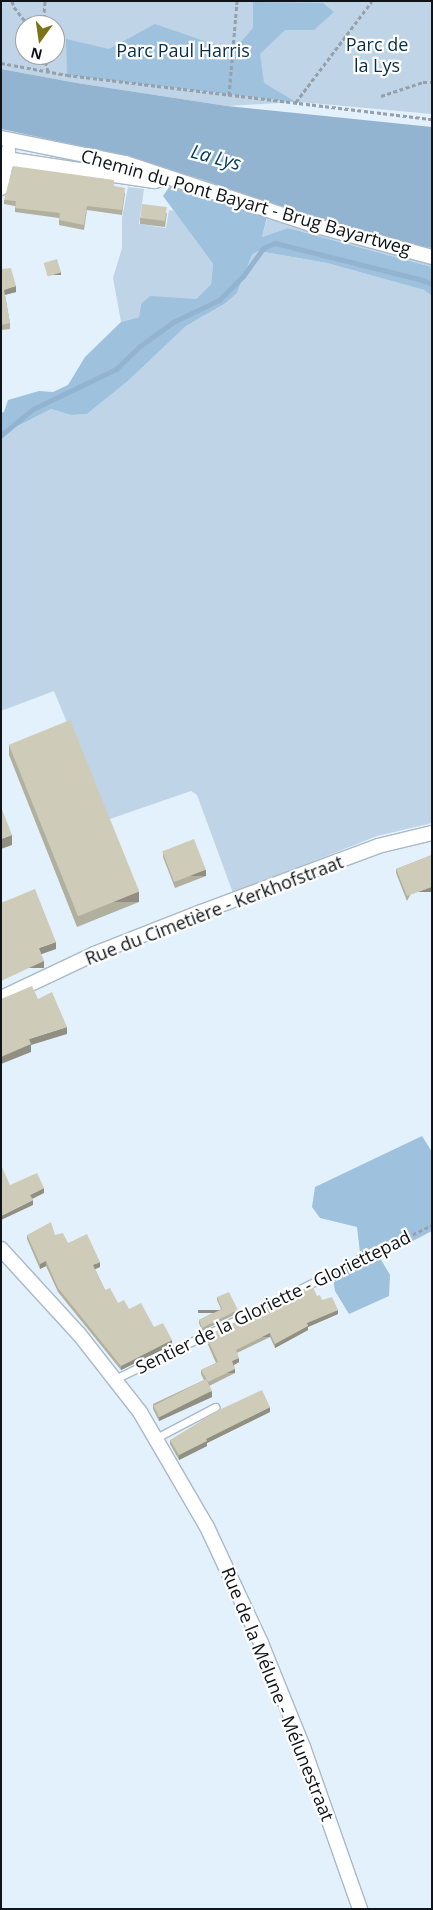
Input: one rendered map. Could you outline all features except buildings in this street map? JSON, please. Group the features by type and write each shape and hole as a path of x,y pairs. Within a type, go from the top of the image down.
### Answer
{"street":[{"path":"1,188 6,159 6,139"},
{"name":"Chemin du Pont Bayart - Brug Bayartweg","path":"6,139 125,163 317,226 431,256"},
{"path":"6,159 154,181 171,177"},
{"name":"Rue du Cimetière - Kerkhofstraat","path":"1,998 94,954 201,912 378,846 432,833"},
{"name":"Rue de la Mélune - Mélunestraat","path":"1,1249 79,1334 115,1379 156,1438 207,1527 261,1643 303,1747 360,1909"}],"lane":[{"name":"Sentier de la Gloriette - Gloriettepad","path":"115,1379 316,1281"},
{"path":"156,1438 216,1407"}],"path":[{"path":"12,1 20,15"},
{"path":"44,15 45,1"},
{"path":"229,95 238,1"},
{"path":"296,102 372,2 365,1"},
{"path":"1,63 48,72 432,119"},
{"path":"46,65 48,72"},
{"path":"381,96 423,82 432,82"},
{"name":"Sentier de la Gloriette - Gloriettepad","path":"316,1281 432,1225"}],"green space":[{"path":"1,1 432,1 432,114 278,100 296,102 227,106 77,83 1,69"},
{"name":"Parc Paul Harris","path":"253,2 323,3 334,12 314,30 285,30 260,54 264,83 296,102 67,75 66,39 109,49 155,24 233,51 253,28"},
{"path":"172,183 203,192 267,217 262,237 288,228 432,267 432,296 424,290 327,263 258,251 252,255 237,293 226,303 186,326 128,381 87,414 71,415 51,409 14,428 1,440 1,413 4,412 8,400 39,391 53,392 68,385 85,357 121,322 139,317 141,304 150,296 196,299 211,284 213,264 163,196"},
{"path":"128,187 144,189 139,224 166,228 169,210 174,211 213,264 211,284 196,299 141,304 139,317 121,322 113,278 122,248 122,218"},
{"path":"271,204 382,238 432,248 432,267 288,228 262,237"},
{"path":"258,251 327,263 424,290 432,296 432,823 377,836 233,893 197,795 191,791 107,820 54,691 1,711 1,440 14,428 51,409 71,415 87,414 128,381 186,326 226,303 237,293 252,255"},
{"path":"422,1136 432,1152 432,1231 380,1258 390,1275 389,1296 349,1314 335,1291 332,1272 360,1253 357,1227 320,1218 312,1207 315,1187"}],"water":[{"name":"La Lys","path":"1,69 77,83 227,106 432,127 432,248 382,238 309,218 201,179 94,149 1,129"}],"waterway":[{"path":"1,435 33,409 116,369 140,346 173,322 219,300 243,276 263,248 275,243 432,284"}],"park label":[{"name":"Parc de la Lys","path":"377,55"}]}
